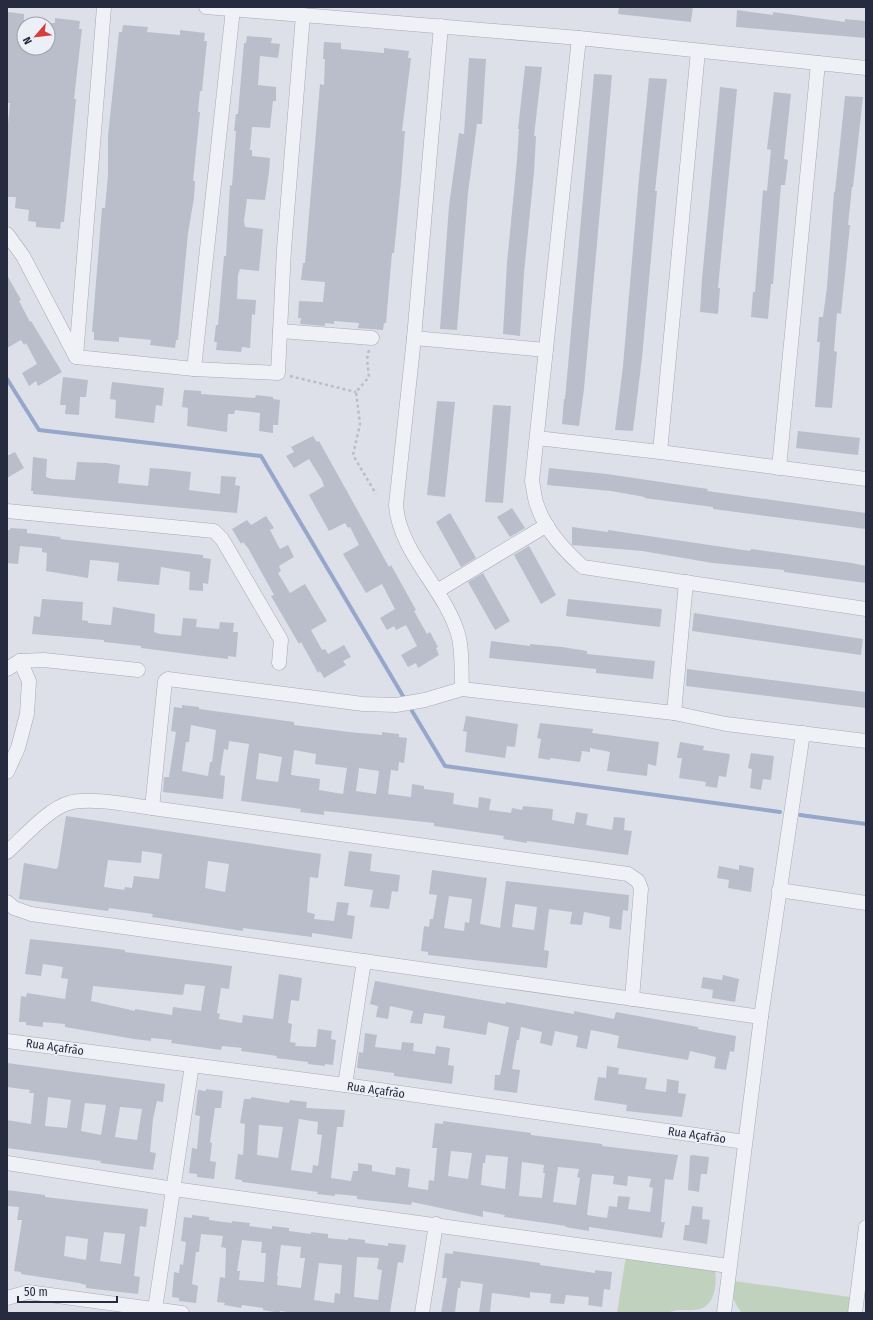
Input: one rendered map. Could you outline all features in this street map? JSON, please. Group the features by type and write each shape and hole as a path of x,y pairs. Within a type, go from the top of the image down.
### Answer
{"street":[{"path":"76,357 104,7"},
{"path":"206,7 579,38 866,68"},
{"path":"194,369 233,9"},
{"path":"76,357 194,369 278,373 284,249 303,15"},
{"path":"441,26 414,338 396,505 397,519 405,537 448,610 458,634 461,652 462,689"},
{"path":"579,38 532,481 537,505 547,525 566,551 583,567 866,609"},
{"path":"660,452 698,51"},
{"path":"779,468 818,63"},
{"path":"7,234 23,256 76,357"},
{"path":"280,331 372,338"},
{"path":"414,338 546,350"},
{"path":"537,438 660,452 866,480"},
{"path":"7,511 214,531 222,539 281,640 279,664"},
{"path":"437,591 547,525"},
{"path":"674,713 686,582"},
{"path":"7,669 20,661 44,660 138,670"},
{"path":"7,772 18,748 27,714 29,681 20,661"},
{"path":"152,808 165,681 168,679 363,704 396,705 425,700 462,689 674,713 726,724 866,741"},
{"path":"724,1313 761,1017 803,733"},
{"path":"7,852 53,812 68,803 84,800 152,808 628,874 638,881 641,889 632,999"},
{"path":"779,890 866,903"},
{"path":"7,902 14,908 31,914 761,1017"},
{"path":"345,1085 364,961"},
{"name":"Rua Açafrão","path":"7,1041 345,1085 745,1142"},
{"path":"155,1309 192,1065"},
{"path":"7,1163 729,1266"},
{"path":"422,1313 436,1224"},
{"path":"855,1313 862,1282 866,1227"},
{"path":"7,1298 28,1292 182,1313"}],"path":[{"path":"372,338 367,359 368,377 356,392 360,424 353,455 376,494"},
{"path":"278,373 356,392"}],"green space":[{"path":"626,1256 715,1269 716,1283 710,1302 700,1309 677,1310 668,1313 617,1313"},
{"path":"734,1281 850,1297 848,1313 742,1313 734,1298"}],"building":[{"path":"619,7 693,7 691,22 618,14"},
{"path":"737,10 773,15 773,12 845,22 845,19 866,21 866,38 736,27"},
{"path":"7,12 24,14 24,16 16,16 16,56 56,56 56,18 80,21 79,29 82,29 74,99 76,99 64,222 61,222 60,229 36,227 36,222 28,221 29,210 15,208 16,197 7,197 7,134 10,103 7,103"},
{"path":"123,25 148,27 147,32 180,35 180,30 205,33 204,41 207,41 202,91 200,91 198,112 200,112 193,181 195,181 194,198 188,233 178,340 176,340 175,348 150,345 151,340 142,339 119,337 119,342 94,340 94,332 92,332 102,208 105,208 108,175 108,136 119,32 122,32"},
{"path":"247,36 272,38 271,43 280,44 278,58 260,56 258,85 276,87 276,101 273,101 270,128 252,127 250,150 252,150 252,156 270,158 265,200 247,199 244,221 245,227 263,229 259,271 240,269 238,275 237,299 256,300 255,315 252,314 250,348 242,347 241,352 216,350 217,342 214,342 216,325 218,325 224,256 226,256 230,185 232,186 236,131 234,131 236,114 238,114 244,43 246,43"},
{"path":"324,42 341,43 341,49 384,53 384,48 409,51 408,58 411,58 402,131 405,131 394,253 392,253 386,323 384,323 383,330 358,328 359,323 334,321 334,324 325,323 325,326 300,324 301,318 298,318 299,301 323,302 325,282 301,280 303,263 305,263 320,84 324,85"},
{"path":"469,58 486,59 482,124 477,124 468,193 457,330 440,329 449,206 459,133 464,134"},
{"path":"525,66 542,67 534,136 536,136 534,172 524,273 520,336 503,334 507,263 517,160 518,129"},
{"path":"594,74 612,75 584,389 579,426 562,424"},
{"path":"649,78 667,79 655,191 657,191 642,358 633,431 615,430 623,366"},
{"path":"720,87 737,89 718,288 720,288 718,314 700,312"},
{"path":"774,92 791,94 784,159 788,160 785,185 781,185 773,284 771,284 768,319 751,317 753,292 755,292 763,190 767,191 771,150 767,149"},
{"path":"845,96 863,97 848,225 850,225 841,314 837,313 834,351 837,352 832,408 815,407 820,342 817,342 819,317 823,317 827,287 834,192"},
{"path":"7,275 21,300 19,301 30,322 31,321 62,372 38,386 36,381 29,386 22,373 37,364 26,343 24,345 21,340 7,348"},
{"path":"63,377 88,380 86,397 80,397 79,415 65,414 66,405 60,405"},
{"path":"112,382 164,388 162,406 156,405 154,423 115,418 116,400 110,399"},
{"path":"184,390 201,391 201,394 255,398 256,395 273,397 273,399 280,400 278,425 273,425 273,433 259,431 260,413 235,410 234,414 228,414 227,432 187,426 188,408 182,407"},
{"path":"437,401 455,402 445,497 427,495"},
{"path":"493,405 511,406 503,503 485,502"},
{"path":"798,431 860,438 858,455 796,448"},
{"path":"313,436 317,442 319,441 389,567 391,565 416,610 414,611 427,634 430,632 438,647 436,648 439,655 418,668 416,663 408,667 401,655 417,646 406,625 396,630 394,626 387,630 380,618 395,609 382,584 366,593 343,554 359,545 350,527 348,528 345,523 329,531 309,495 324,486 309,459 294,468 286,456 294,452 291,447"},
{"path":"15,452 24,468 7,478 7,456"},
{"path":"33,457 47,459 46,477 52,479 75,480 77,462 106,463 120,465 118,483 148,486 150,468 165,469 191,472 189,490 220,494 221,476 236,477 235,485 240,486 237,513 33,494 33,491 31,491"},
{"path":"549,468 607,474 708,489 707,491 866,513 866,529 713,509 713,507 644,498 645,497 611,491 547,485"},
{"path":"512,508 525,528 510,537 497,517"},
{"path":"450,513 476,558 461,567 436,522"},
{"path":"266,516 274,528 270,530 280,549 288,545 294,557 279,566 281,571 278,573 290,593 305,584 327,621 311,630 322,650 325,649 328,654 344,645 351,657 343,661 346,665 324,678 320,671 318,673 301,642 299,644 271,596 274,595 248,548 243,542 241,544 232,529 247,520 251,525"},
{"path":"572,527 608,532 608,530 750,551 751,549 852,563 866,566 866,583 784,572 784,570 713,563 642,551 572,545"},
{"path":"10,528 27,529 27,533 61,537 60,539 203,555 203,558 211,559 208,584 203,583 203,591 189,590 190,572 161,567 159,585 117,581 119,563 103,561 90,560 88,578 46,571 47,553 42,552 42,548 20,546 18,564 7,563 7,530 10,530"},
{"path":"529,546 556,595 541,604 514,555"},
{"path":"483,573 510,621 495,630 468,582"},
{"path":"42,599 83,602 82,620 88,621 88,623 111,625 113,607 155,614 154,632 160,634 181,636 183,618 197,619 196,627 219,629 220,622 234,623 233,632 238,632 236,657 228,656 228,659 141,648 141,646 104,642 104,640 32,634 34,616 40,617"},
{"path":"568,599 662,609 660,627 566,616"},
{"path":"694,613 863,639 861,655 692,631"},
{"path":"491,641 530,646 530,644 562,647 587,651 587,654 655,661 653,679 596,673 596,669 489,658"},
{"path":"687,669 866,692 866,708 686,686"},
{"path":"182,705 199,707 199,709 294,722 294,725 349,732 382,735 382,732 399,734 399,737 407,738 404,763 399,762 398,771 391,770 388,794 411,797 412,784 424,786 424,789 454,793 453,804 478,808 479,797 491,799 489,810 511,813 512,808 522,810 523,806 553,809 552,820 574,824 576,812 588,814 586,825 612,830 614,817 625,818 624,830 632,831 628,855 527,841 527,843 503,839 504,836 434,826 434,823 324,811 324,815 300,812 301,809 241,801 249,744 229,741 228,750 224,749 220,775 225,776 223,799 163,792 164,777 169,777 176,732 171,731 174,707 182,708","holes":["191,725 216,730 212,762 210,762 208,776 182,771 186,742 189,742","294,750 316,754 315,764 347,768 343,794 319,790 320,779 291,775","259,753 282,757 278,782 256,779","359,768 379,771 376,794 356,791"]},
{"path":"466,716 518,724 515,747 507,746 505,758 465,752 467,732 463,731"},
{"path":"540,723 593,729 592,733 659,742 656,766 648,764 647,776 607,771 610,752 590,748 590,752 582,751 580,762 538,758 541,739 537,738"},
{"path":"680,742 704,746 703,750 730,754 726,777 719,776 717,788 705,786 706,782 679,778 682,758 677,758"},
{"path":"751,753 774,756 771,780 763,779 761,790 750,788 752,769 748,768"},
{"path":"66,816 321,854 318,878 310,877 307,912 315,914 314,919 334,921 337,902 349,903 347,915 355,916 352,939 312,933 312,937 243,928 243,931 152,917 153,914 109,908 108,911 19,899 24,863 56,869 58,867","holes":["142,851 162,854 159,879 134,876 132,888 125,887 124,890 104,887 108,860 141,863","208,861 229,864 225,892 205,888"]},
{"path":"349,851 372,854 370,871 400,875 398,892 392,891 389,909 370,907 373,890 344,886"},
{"path":"739,865 754,868 751,892 728,888 729,880 717,878 719,866 739,870"},
{"path":"432,870 487,878 480,924 500,928 506,881 629,895 628,911 623,910 621,930 609,928 610,917 584,912 582,925 570,924 572,912 549,909 544,950 549,951 547,968 428,955 428,952 421,951 424,926 429,927 430,919 433,919 437,895 429,894","holes":["449,896 472,899 469,923 465,922 464,931 444,928","515,904 537,907 534,930 512,927"]},
{"path":"30,939 125,950 125,952 232,966 229,989 221,988 217,1013 220,1014 219,1019 242,1023 243,1015 273,1019 279,974 302,978 299,1001 291,1000 288,1023 292,1024 290,1042 296,1043 295,1046 316,1047 318,1029 332,1031 331,1039 336,1040 333,1065 325,1064 325,1066 308,1064 308,1062 276,1058 277,1056 241,1051 242,1048 222,1046 221,1050 171,1043 172,1040 151,1038 151,1041 134,1039 65,1027 65,1024 43,1022 43,1027 26,1025 26,1022 19,1022 21,996 26,997 27,993 65,999 68,979 61,978 63,967 43,964 41,976 25,974","holes":["185,984 205,986 201,1011 173,1007 172,1015 135,1009 135,1011 91,1001 93,986 183,995"]},
{"path":"723,975 739,979 735,1002 712,998 713,990 701,988 703,977 722,980"},
{"path":"375,981 505,1004 506,1002 574,1014 574,1011 614,1019 616,1012 698,1027 698,1029 736,1036 734,1052 730,1051 726,1070 714,1068 716,1057 690,1051 688,1060 617,1048 619,1036 591,1030 587,1049 576,1047 578,1036 555,1031 552,1046 540,1043 542,1032 521,1027 512,1069 520,1070 517,1093 494,1090 495,1075 500,1075 509,1027 488,1022 486,1035 443,1028 445,1016 424,1013 422,1024 410,1023 413,1011 390,1006 388,1019 376,1017 378,1006 370,1004"},
{"path":"365,1033 377,1035 375,1047 401,1050 402,1042 414,1043 413,1051 435,1054 436,1046 450,1048 448,1065 454,1066 452,1084 394,1076 394,1073 357,1068 359,1052 363,1053"},
{"path":"7,1063 165,1084 163,1102 157,1101 153,1119 150,1152 156,1153 153,1170 7,1148 7,1120 31,1124 34,1093 29,1093 30,1090 7,1087","holes":["48,1097 71,1100 67,1128 45,1126","85,1103 106,1105 101,1135 81,1131","120,1107 142,1109 137,1140 115,1137"]},
{"path":"607,1066 619,1068 618,1074 647,1078 645,1089 666,1092 667,1079 679,1081 678,1093 686,1094 682,1117 626,1111 627,1105 594,1100 598,1077 606,1078"},
{"path":"206,1089 223,1091 221,1108 215,1108 210,1142 212,1143 210,1161 216,1162 214,1179 197,1177 197,1174 189,1173 192,1148 197,1149 200,1116 195,1115 198,1090 206,1091"},
{"path":"251,1097 289,1103 290,1100 307,1102 306,1108 345,1110 343,1127 337,1127 331,1178 351,1181 353,1171 358,1171 358,1163 372,1165 372,1171 395,1175 396,1167 410,1169 408,1187 428,1190 429,1180 434,1181 437,1148 432,1148 435,1123 443,1124 443,1121 531,1133 531,1135 602,1144 602,1146 678,1155 673,1180 665,1179 661,1222 665,1222 662,1238 589,1227 589,1231 504,1217 505,1215 483,1211 483,1217 412,1202 411,1205 357,1199 357,1196 317,1194 318,1192 242,1182 242,1180 235,1179 238,1154 243,1155 245,1124 240,1123 244,1099 251,1099","holes":["299,1119 318,1122 317,1134 322,1135 318,1166 313,1165 312,1173 291,1170","259,1125 283,1127 278,1158 257,1155","451,1151 472,1153 468,1179 448,1176","486,1155 508,1157 505,1189 481,1185 483,1163 485,1163","522,1162 544,1165 543,1173 545,1173 542,1198 519,1196","558,1167 579,1169 577,1177 580,1178 576,1205 553,1202","592,1174 614,1176 613,1184 627,1186 628,1176 651,1179 649,1187 653,1188 650,1212 628,1209 630,1197 618,1196 617,1207 609,1206 607,1218 587,1215"]},
{"path":"690,1156 709,1157 707,1174 701,1174 699,1192 688,1190"},
{"path":"7,1190 45,1195 45,1197 148,1209 146,1227 140,1226 136,1258 134,1276 140,1277 138,1294 86,1288 86,1285 79,1283 21,1274 21,1272 14,1271 22,1220 17,1220 19,1207 7,1206","holes":["104,1232 125,1234 121,1264 100,1261","66,1236 88,1239 86,1260 64,1256"]},
{"path":"692,1206 703,1207 702,1219 710,1220 707,1244 683,1240 685,1225 689,1225"},
{"path":"192,1215 209,1217 209,1220 232,1223 232,1221 250,1223 249,1226 272,1229 272,1226 289,1228 289,1231 311,1234 311,1232 328,1234 328,1238 365,1240 365,1243 388,1246 388,1243 406,1245 403,1263 398,1262 390,1313 296,1313 280,1311 280,1313 263,1310 263,1308 242,1305 241,1308 224,1305 225,1303 217,1302 220,1277 225,1278 226,1248 221,1247 223,1236 201,1234 199,1252 196,1252 192,1284 198,1286 196,1303 179,1301 179,1298 172,1297 174,1272 179,1273 180,1264 183,1265 186,1242 181,1241 184,1217 192,1218","holes":["242,1240 262,1242 261,1253 266,1253 264,1282 239,1280 240,1271 237,1271","281,1245 301,1247 300,1258 305,1258 301,1288 277,1285","357,1257 379,1258 377,1269 382,1270 378,1300 354,1297","319,1263 342,1265 340,1294 335,1293 334,1303 314,1300"]},
{"path":"453,1251 540,1263 540,1265 595,1273 595,1270 612,1272 610,1290 604,1289 602,1307 588,1305 589,1297 566,1295 564,1304 550,1303 551,1294 530,1292 530,1298 492,1293 490,1313 479,1313 483,1284 461,1281 460,1288 458,1288 455,1313 441,1313 447,1278 442,1278 445,1253 453,1254"}],"waterway":[{"path":"7,379 39,430 261,456 403,696"},
{"path":"412,711 445,766 780,812"},
{"path":"800,815 866,824"}]}
